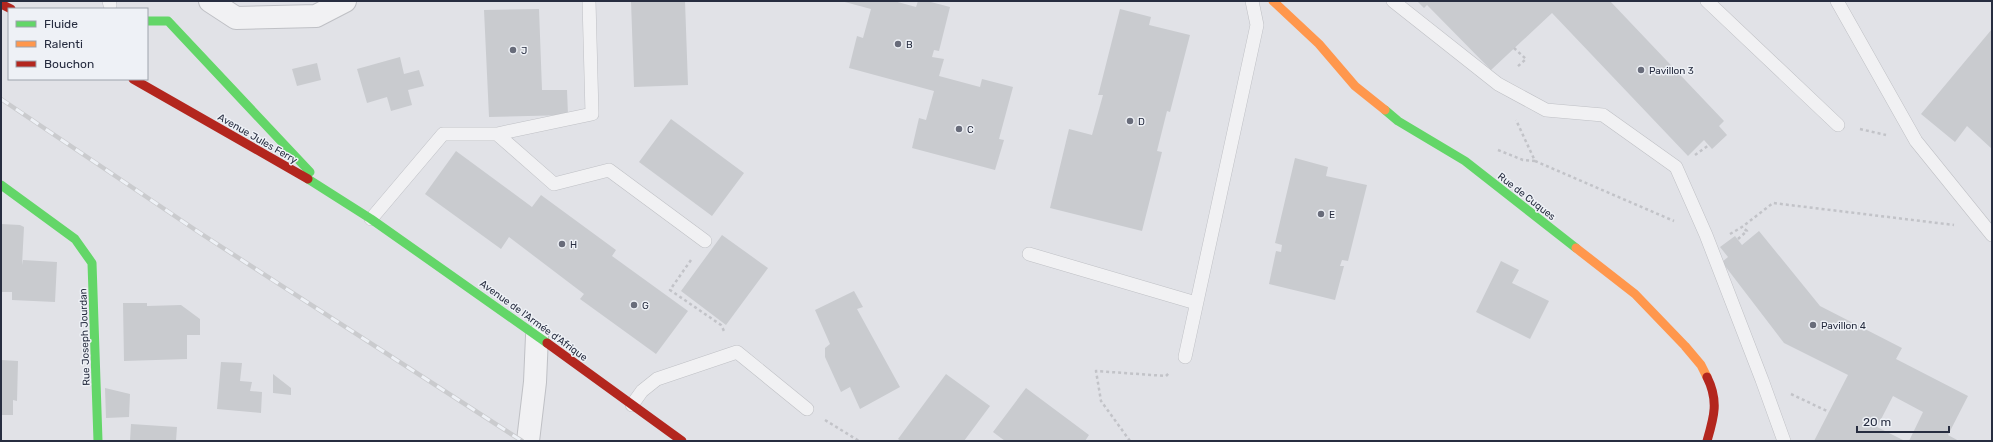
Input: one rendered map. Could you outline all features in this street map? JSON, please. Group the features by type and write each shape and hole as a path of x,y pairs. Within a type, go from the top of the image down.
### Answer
{"street":[{"path":"210,1 236,18 316,16 345,1"},
{"name":"Rue de Cuques","path":"1273,1 1319,44 1355,86 1398,121 1472,166 1635,294 1674,334 1701,365 1713,389 1715,413 1706,441"},
{"path":"148,21 168,21 230,85 326,189"},
{"name":"Avenue Jules Ferry","path":"135,80 326,189 371,219"},
{"name":"Rue Joseph Jourdan","path":"1,185 75,239 92,263 98,441"},
{"name":"Avenue de l'Armée d'Afrique","path":"371,219 537,336 682,441"},
{"path":"528,441 535,382 537,336"}],"lane":[{"path":"371,219 443,134 497,134 592,114 589,1"},
{"path":"1184,357 1257,25 1252,1"},
{"path":"1393,1 1498,84 1546,110 1603,115 1676,167 1706,235 1784,441"},
{"path":"1707,1 1838,125"},
{"path":"1837,1 1916,141 1989,232"},
{"path":"497,134 554,184 609,170 705,241"},
{"path":"1029,254 1196,303"},
{"path":"632,405 642,391 657,379 737,352 807,409"}],"path":[{"path":"1518,95 1516,123 1535,161"},
{"path":"1838,125 1916,141"},
{"path":"1496,149 1523,160 1531,162 1535,161 1719,240 1742,227 1773,203 1989,232"},
{"path":"1738,238 1747,231 1742,227"},
{"path":"705,241 670,290 721,325 737,352"},
{"path":"1130,441 1100,401 1096,371 1166,376"},
{"path":"1762,380 1829,412"},
{"path":"807,409 859,441"}],"building":[{"path":"631,1 685,1 688,85 634,87"},
{"path":"841,1 894,1 916,7 918,1 927,1 950,7 939,51 934,50 932,57 944,59 939,76 980,87 982,79 1013,87 999,139 1004,140 995,170 912,148 919,118 926,120 934,91 849,68 857,36 863,38 871,9"},
{"name":"Pavillon 3","path":"1417,1 1610,1 1724,121 1719,126 1727,135 1712,149 1704,140 1688,156 1552,13 1491,70 1427,5 1424,8"},
{"name":"J","path":"539,9 542,90 567,90 568,115 489,117 484,10"},
{"name":"D","path":"1120,9 1151,17 1149,25 1190,35 1170,112 1167,111 1157,151 1162,152 1142,231 1050,208 1069,129 1092,135 1103,95 1098,95"},
{"path":"1992,29 1992,149 1967,126 1955,142 1921,114"},
{"path":"400,57 404,74 419,70 424,86 408,90 412,105 391,111 387,97 367,103 357,69"},
{"path":"317,63 321,80 297,86 292,69"},
{"path":"671,119 744,173 712,216 639,162"},
{"path":"456,151 532,207 541,195 616,250 612,256 688,311 656,354 580,299 584,294 509,237 501,249 425,194"},
{"name":"E","path":"1295,158 1328,167 1326,176 1367,185 1348,261 1342,260 1340,266 1344,266 1335,300 1269,284 1276,251 1281,252 1282,245 1275,243"},
{"path":"1,224 20,225 24,227 22,265 23,260 57,262 55,302 12,300 12,292 1,292"},
{"name":"Pavillon 4","path":"1759,231 1820,306 1902,348 1896,359 1968,396 1948,435 1959,441 1909,441 1923,412 1893,396 1877,427 1905,441 1814,441 1848,375 1784,343 1722,262 1728,257 1720,247 1735,236 1742,245"},
{"path":"722,235 768,268 726,325 681,291"},
{"path":"1501,261 1519,270 1512,283 1549,301 1530,339 1476,312"},
{"path":"854,291 863,307 857,309 900,387 860,409 850,387 841,392 825,357 825,348 830,344 815,310"},
{"path":"123,303 147,303 147,306 181,305 200,319 200,335 187,335 187,359 124,361"},
{"path":"1,360 18,361 17,401 13,400 13,415 1,415"},
{"path":"221,362 242,363 240,381 252,382 250,391 262,392 261,413 217,409"},
{"path":"273,374 291,388 291,395 273,393"},
{"path":"946,374 990,406 964,441 901,441 898,439"},
{"path":"105,388 130,394 129,417 106,418"},
{"path":"1026,388 1089,435 1085,441 1005,441 993,432"},
{"path":"131,424 177,427 176,441 130,441"}],"railway":[{"path":"1,99 200,233 522,441"}],"traffic: fast":[{"path":"148,21 168,21 310,172"},
{"path":"1385,110 1398,121 1465,161 1576,248"},
{"path":"308,179 371,219 547,343"},
{"path":"1,185 75,239 92,263 98,441"}],"traffic: slow":[{"path":"1273,1 1319,44 1355,86 1385,110"},
{"path":"1576,248 1635,294 1685,346 1701,365 1707,377"}],"traffic: jam":[{"path":"1,4 9,8"},
{"path":"135,80 308,179"},
{"path":"547,343 682,441"},
{"path":"1707,377 1713,394 1714,409 1712,424 1707,441"}],"place":[{"name":"B","path":"898,44"},
{"name":"J","path":"513,50"},
{"name":"Pavillon 3","path":"1641,70"},
{"name":"D","path":"1130,121"},
{"name":"C","path":"959,129"},
{"name":"E","path":"1321,214"},
{"name":"H","path":"562,244"},
{"name":"G","path":"634,305"},
{"name":"Pavillon 4","path":"1813,325"}]}
